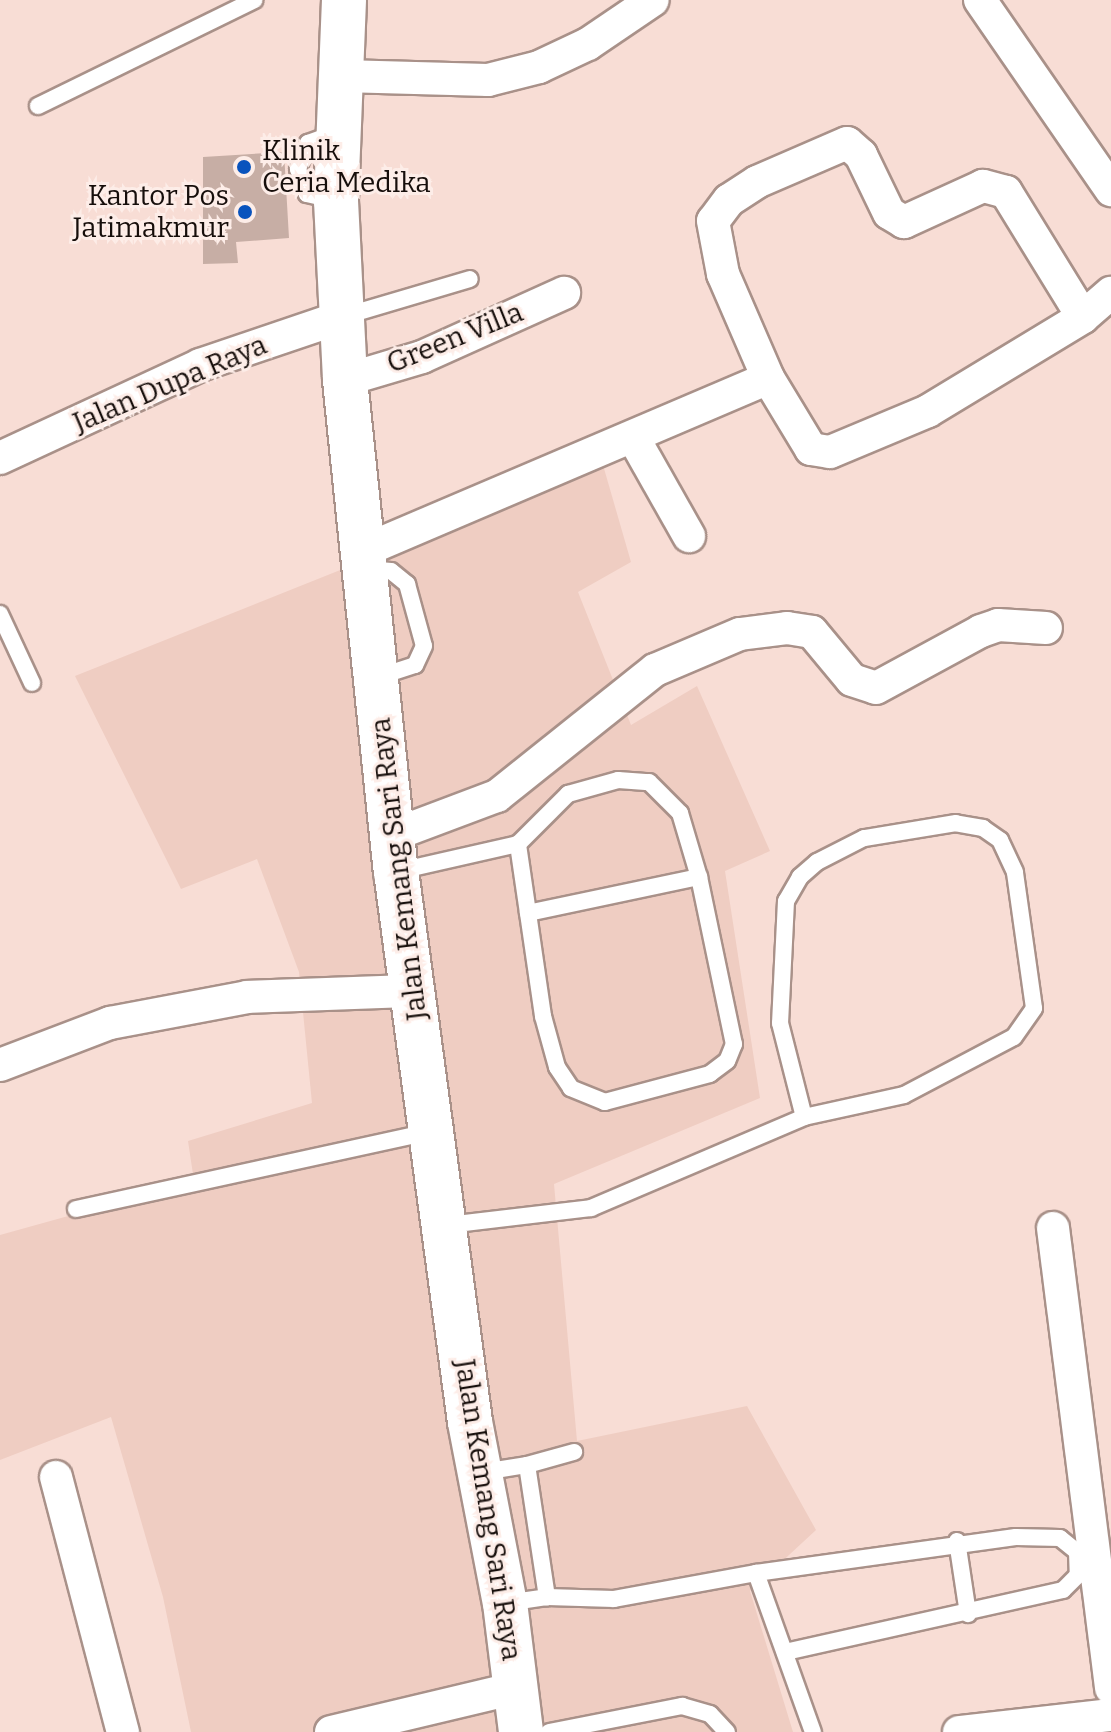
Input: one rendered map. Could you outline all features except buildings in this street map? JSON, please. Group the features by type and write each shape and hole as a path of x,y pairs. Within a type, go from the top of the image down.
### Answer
{"main road":[{"name":"Jalan Kemang Sari Raya","path":"344,0 336,201 345,380 395,853 480,1473 505,1603 521,1732"}],"street":[{"path":"342,76 488,80 539,67 588,44 653,0"},
{"path":"980,0 1107,173"},
{"path":"1083,317 1006,192 983,186 917,220 904,222 889,213 861,155 847,143 757,182 729,200 713,221 723,274 768,378 811,449 830,452 928,411 1083,317 1111,293"},
{"name":"Green Villa","path":"345,380 422,357 564,293"},
{"name":"Jalan Dupa Raya","path":"0,458 200,365 342,317"},
{"path":"364,560 768,378"},
{"path":"633,437 689,536"},
{"path":"395,853 497,796 655,670 740,634 787,628 812,632 852,680 876,688 981,631 998,625 1046,628"},
{"path":"0,1065 110,1023 247,997 413,991"},
{"path":"1053,1228 1111,1688"},
{"path":"56,1477 123,1732"},
{"path":"331,1732 516,1688"},
{"path":"959,1732 1111,1715"}],"lane":[{"path":"38,106 254,0"},
{"path":"342,317 470,279"},
{"path":"0,614 32,683"},
{"path":"395,853 518,844 568,794 618,780 649,782 680,813 699,877 734,1044 710,1074 605,1102 579,1094 557,1067 543,1016 518,844"},
{"path":"447,1225 591,1208 804,1117 904,1095 1014,1037 1026,1025 1034,1008 1015,872 1000,840 983,828 956,823 864,838 817,862 800,877 786,901 780,1023 804,1117"},
{"path":"528,913 699,877"},
{"path":"76,1209 432,1131"},
{"path":"480,1473 527,1465 574,1452"},
{"path":"527,1465 547,1597"},
{"path":"505,1603 547,1597 614,1599 957,1541 1051,1537 1072,1543 1077,1552 1078,1575 1063,1590 968,1614 785,1652"},
{"path":"957,1541 968,1614"},
{"path":"756,1573 813,1732"},
{"path":"549,1732 682,1706 710,1714 727,1732"}],"shaded area":[{"path":"603,465 631,562 578,592 631,725 697,686 770,851 725,871 760,1098 554,1184 577,1441 747,1406 816,1530 750,1591 793,1732 191,1732 163,1597 111,1417 0,1460 0,1235 194,1181 188,1141 312,1103 299,972 257,859 181,889 75,676"}],"place":[{"name":"Klinik Ceria Medika","path":"244,167"},
{"name":"Kantor Pos Jatimakmur","path":"245,212"}]}
